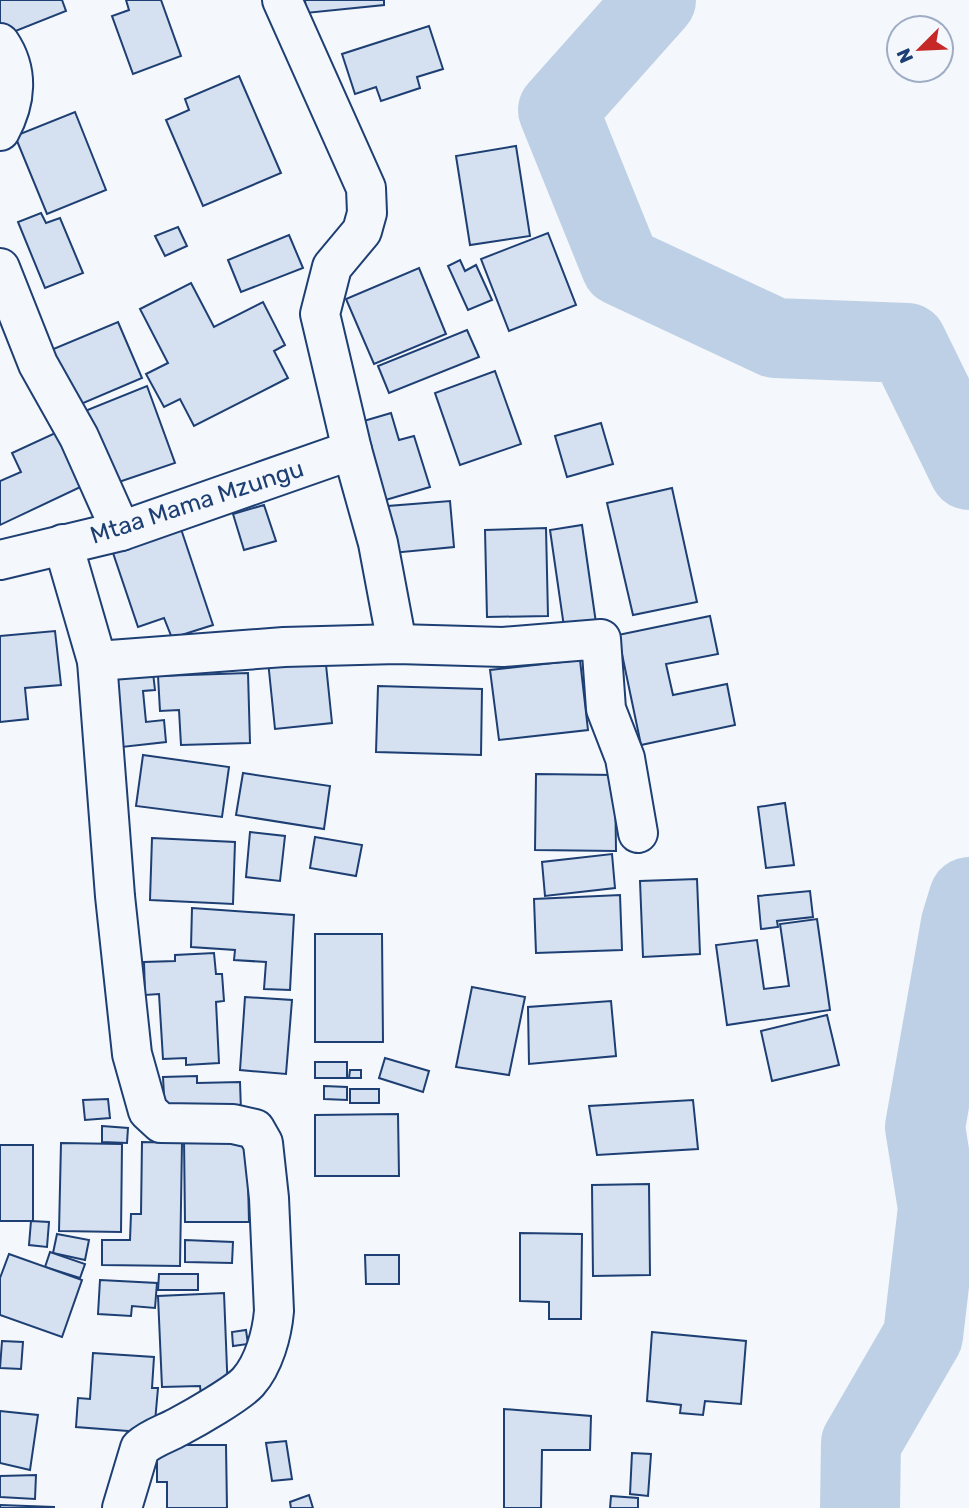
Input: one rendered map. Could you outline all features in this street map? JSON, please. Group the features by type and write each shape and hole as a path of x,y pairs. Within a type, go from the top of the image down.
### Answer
{"street":[{"path":"282,0 366,188 367,214 362,231 332,267 320,314 352,450 378,542 397,644"},
{"path":"0,43 11,59 14,94 0,131"},
{"path":"0,268 38,364 79,437 121,531"},
{"name":"Mtaa Mama Mzungu","path":"0,560 121,531 352,450"},
{"path":"63,544 97,661 115,896 132,1054 148,1111 161,1123 233,1124 255,1129 263,1143 269,1198 274,1311 272,1328 258,1366 247,1383 231,1395 179,1426 147,1441 140,1448 122,1508"},
{"path":"97,661 285,647 397,644 503,647 601,639 606,709 625,758 638,832"}],"building":[{"path":"0,0 62,0 66,11 3,36 0,27"},
{"path":"126,0 161,0 181,56 133,74 112,16 129,10"},
{"path":"305,0 384,0 384,5 306,13"},
{"path":"429,26 443,69 417,77 420,88 381,101 376,87 355,94 342,54"},
{"path":"239,76 281,173 203,206 166,120 189,110 185,99"},
{"path":"75,112 106,190 47,214 15,136"},
{"path":"516,146 530,236 470,245 456,156"},
{"path":"41,213 46,223 60,218 83,273 45,288 18,222"},
{"path":"178,227 187,246 165,256 155,236"},
{"path":"548,233 576,305 509,331 481,259"},
{"path":"289,235 303,268 241,292 228,260"},
{"path":"460,260 465,271 476,265 492,300 468,310 448,266"},
{"path":"419,268 446,334 374,364 346,299"},
{"path":"191,283 214,327 263,302 285,345 274,351 288,378 194,426 180,399 164,407 146,374 168,363 140,309"},
{"path":"118,322 142,378 74,407 51,350"},
{"path":"467,330 479,357 389,393 378,366"},
{"path":"495,371 521,444 460,465 435,393"},
{"path":"147,386 175,463 113,484 80,413"},
{"path":"391,413 399,440 414,436 430,487 382,501 357,423"},
{"path":"601,423 613,464 567,477 555,436"},
{"path":"66,428 91,482 0,525 0,481 21,472 12,453"},
{"path":"672,488 697,602 633,615 607,503"},
{"path":"450,501 454,547 392,553 388,506"},
{"path":"264,505 276,541 244,550 233,514"},
{"path":"178,520 213,625 172,638 164,618 138,627 110,544"},
{"path":"582,525 596,623 564,627 550,530"},
{"path":"546,528 548,616 487,617 485,530"},
{"path":"710,616 718,654 666,664 673,695 727,684 735,725 641,745 618,635"},
{"path":"55,631 61,685 25,688 28,719 0,722 0,636"},
{"path":"325,655 332,723 275,729 268,661"},
{"path":"580,660 588,730 499,740 490,670"},
{"path":"152,664 155,690 143,691 146,722 164,720 166,742 122,747 114,668"},
{"path":"248,673 250,743 181,745 179,710 160,711 158,676"},
{"path":"378,686 482,689 481,755 376,752"},
{"path":"143,755 229,767 222,817 136,806"},
{"path":"243,773 330,786 324,829 236,815"},
{"path":"536,774 615,775 616,851 535,850"},
{"path":"785,803 794,865 766,868 758,807"},
{"path":"250,832 285,836 280,881 246,877"},
{"path":"315,837 362,845 356,876 310,868"},
{"path":"152,838 235,842 233,904 150,900"},
{"path":"612,854 615,888 545,896 542,862"},
{"path":"697,879 700,954 643,957 640,881"},
{"path":"810,891 813,917 777,921 778,927 761,929 758,896"},
{"path":"620,895 622,950 536,953 534,899"},
{"path":"192,908 294,915 290,990 264,989 266,962 234,960 235,950 191,947"},
{"path":"817,919 830,1010 727,1025 716,945 757,940 764,989 789,986 780,924"},
{"path":"315,934 382,934 383,1042 315,1042"},
{"path":"214,953 216,974 222,974 224,1001 216,1002 219,1063 186,1065 186,1058 163,1059 159,994 145,995 144,962 175,961 175,955"},
{"path":"472,987 525,997 509,1075 456,1067"},
{"path":"245,997 292,1000 286,1074 240,1070"},
{"path":"611,1001 616,1056 529,1064 528,1007"},
{"path":"827,1015 839,1065 772,1081 761,1031"},
{"path":"385,1058 429,1071 423,1092 379,1078"},
{"path":"315,1062 347,1062 347,1078 315,1078"},
{"path":"350,1070 361,1070 361,1078 349,1078"},
{"path":"197,1076 197,1083 240,1082 241,1111 165,1114 163,1077"},
{"path":"324,1086 347,1087 347,1100 324,1099"},
{"path":"350,1089 379,1089 379,1103 350,1103"},
{"path":"108,1099 110,1118 85,1120 83,1100"},
{"path":"693,1100 698,1149 597,1155 589,1106"},
{"path":"398,1114 399,1176 315,1176 315,1115"},
{"path":"102,1126 128,1128 127,1143 102,1142"},
{"path":"247,1138 249,1222 185,1222 184,1139"},
{"path":"142,1142 182,1143 180,1266 102,1265 102,1240 130,1240 131,1214 141,1214"},
{"path":"61,1143 122,1144 121,1232 59,1231"},
{"path":"0,1145 33,1145 33,1221 0,1221"},
{"path":"649,1184 650,1275 593,1276 592,1185"},
{"path":"31,1221 49,1222 47,1247 29,1245"},
{"path":"520,1233 582,1234 581,1319 549,1319 549,1302 520,1301"},
{"path":"57,1234 89,1240 85,1260 53,1253"},
{"path":"185,1240 233,1242 232,1263 185,1262"},
{"path":"50,1252 85,1264 80,1278 45,1267"},
{"path":"9,1254 82,1280 62,1337 0,1315 0,1278"},
{"path":"365,1255 399,1255 399,1284 366,1284"},
{"path":"159,1274 198,1274 198,1290 158,1290"},
{"path":"100,1280 157,1283 155,1308 132,1306 131,1316 98,1314"},
{"path":"224,1293 228,1394 201,1395 200,1386 162,1387 158,1296"},
{"path":"246,1330 248,1344 233,1346 232,1332"},
{"path":"652,1332 746,1341 741,1404 705,1401 703,1415 680,1413 681,1405 647,1401"},
{"path":"2,1341 23,1342 21,1369 0,1368"},
{"path":"93,1353 154,1357 152,1388 158,1388 154,1433 76,1427 78,1398 90,1399"},
{"path":"504,1409 591,1416 590,1450 542,1450 541,1508 504,1508"},
{"path":"0,1411 38,1415 30,1470 0,1463"},
{"path":"286,1441 292,1479 272,1481 266,1443"},
{"path":"157,1445 226,1445 227,1508 167,1508 167,1482 157,1482"},
{"path":"632,1453 651,1454 648,1496 630,1494"},
{"path":"36,1475 35,1499 0,1497 0,1476"},
{"path":"309,1495 313,1508 291,1508 290,1502"},
{"path":"611,1496 638,1498 638,1508 610,1508"},
{"path":"0,1505 54,1507 54,1508 0,1508"}],"waterway":[{"path":"656,0 558,110 621,266 775,338 907,343 969,470"},
{"path":"860,1508 861,1443 923,1336 938,1208 925,1127 961,923 969,897"}]}
